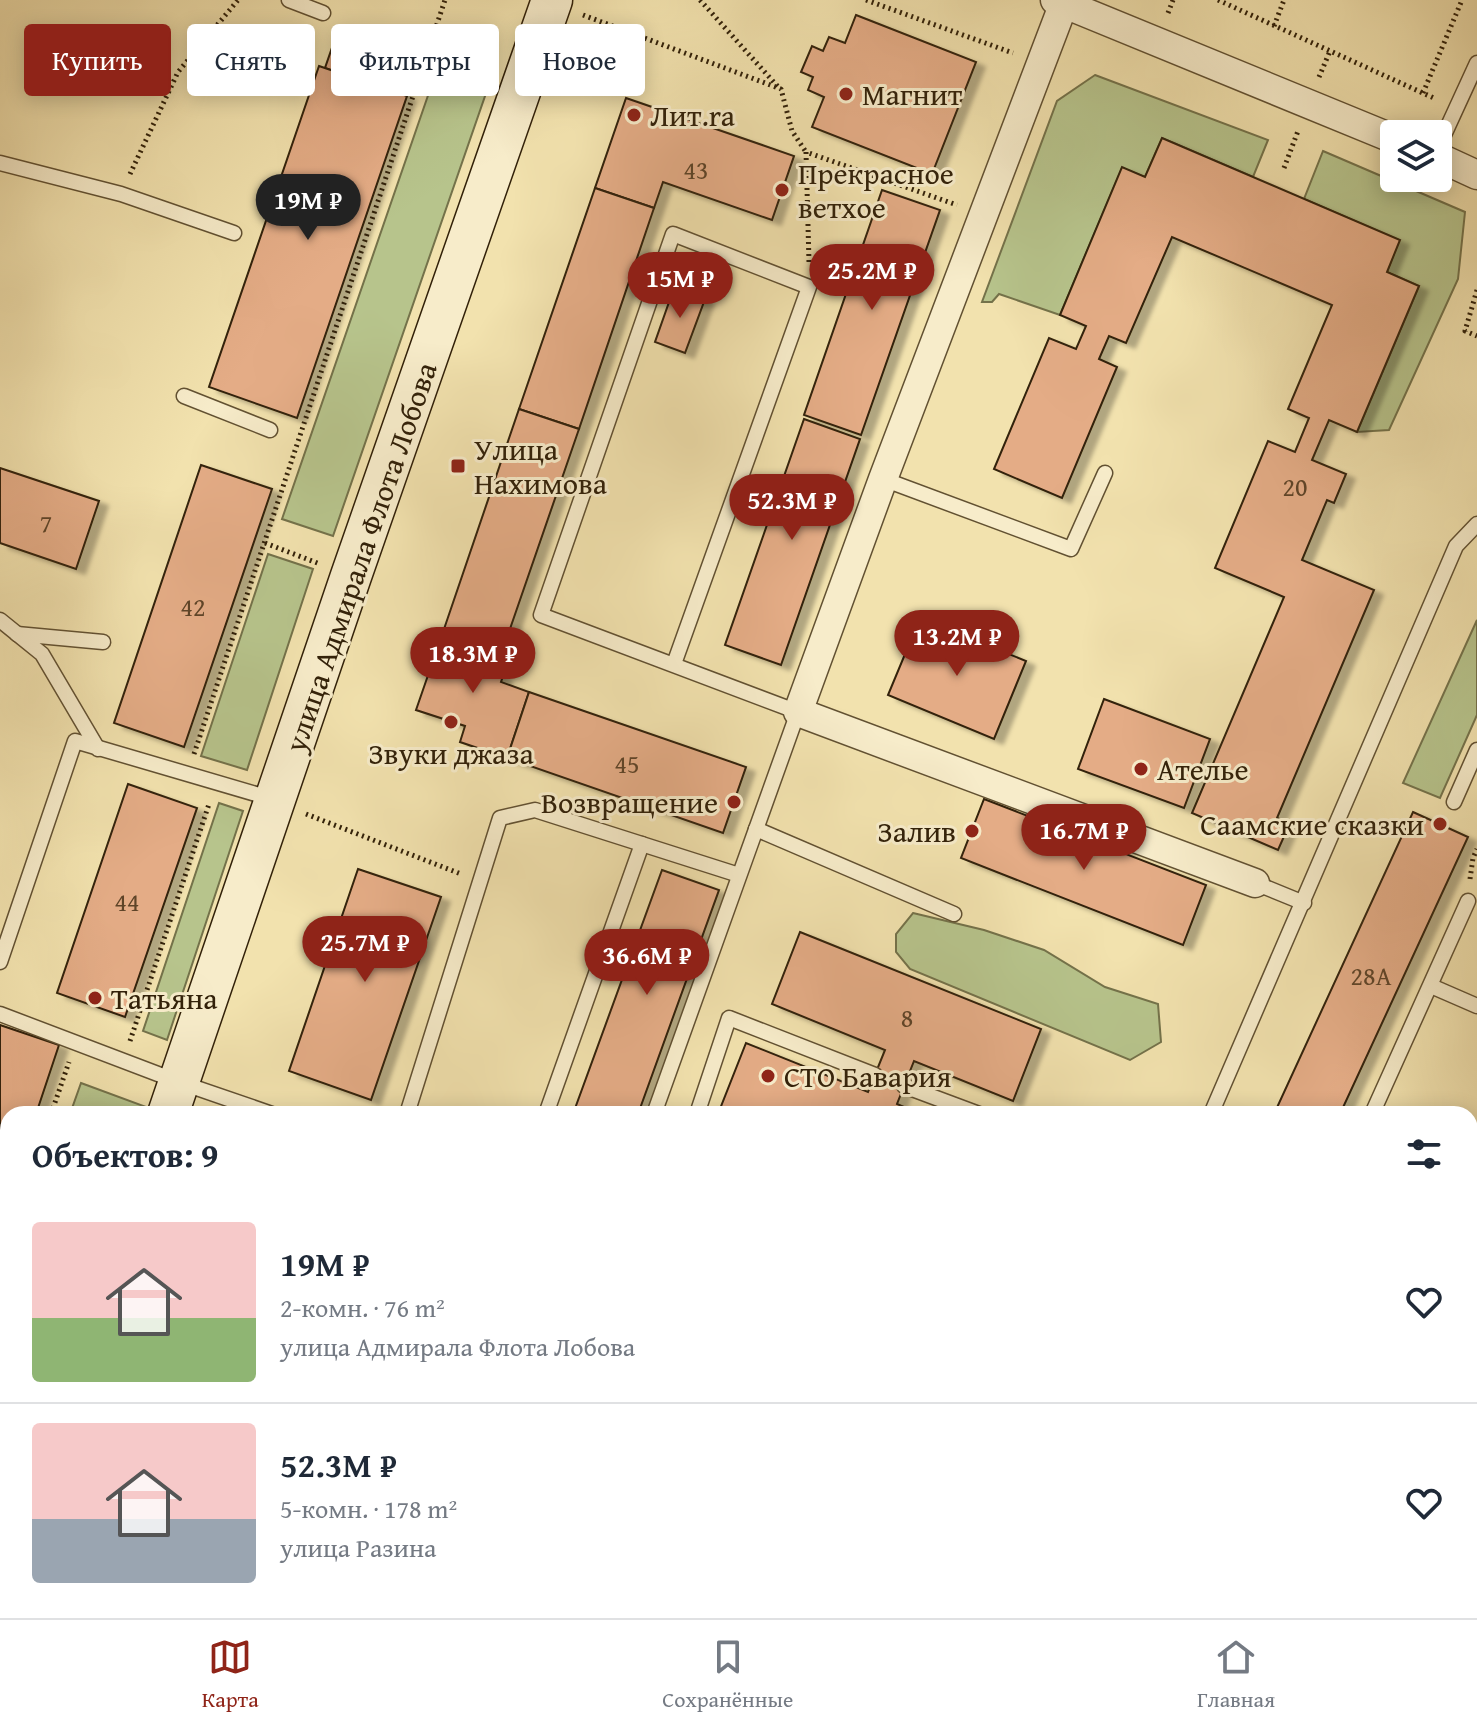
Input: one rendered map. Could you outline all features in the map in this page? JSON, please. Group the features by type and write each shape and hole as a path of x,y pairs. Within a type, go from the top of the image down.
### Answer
{"street":[{"path":"1255,883 798,712 984,215 1060,2 1380,133"},
{"name":"улица Адмирала Флота Лобова","path":"174,1098 290,807 351,576 567,7"},
{"path":"1452,163 1477,175"}],"lane":[{"path":"289,0 323,13"},
{"path":"1451,120 1477,63"},
{"path":"0,163 121,194 234,233"},
{"path":"657,1106 798,712 541,615 673,234 809,287 674,664"},
{"path":"184,396 270,430"},
{"path":"883,479 1071,549 1105,473"},
{"path":"1215,1106 1456,546 1477,524"},
{"path":"0,620 42,654 98,749"},
{"path":"17,634 103,642"},
{"path":"0,962 75,741 188,772 290,807"},
{"path":"1454,802 1477,750"},
{"path":"410,1106 500,818 535,810 739,875"},
{"path":"756,829 954,914"},
{"path":"549,1106 642,844"},
{"path":"1255,883 1304,903"},
{"path":"1376,1106 1468,901"},
{"path":"1431,986 1477,1006"},
{"path":"0,1014 124,1061 174,1098 223,1106"},
{"path":"700,1106 729,1018 875,1075"},
{"path":"904,1086 958,1106"}],"path":[{"path":"121,194 178,72 238,0"},
{"path":"188,772 445,0"},
{"path":"700,0 781,89 792,131 806,152 809,287"},
{"path":"866,0 1040,63"},
{"path":"1218,0 1456,108"},
{"path":"1274,26 1284,0"},
{"path":"1423,93 1462,0"},
{"path":"567,7 781,89"},
{"path":"806,152 984,215"},
{"path":"1477,290 1465,331 1477,336"},
{"path":"124,1061 217,782"},
{"path":"290,807 480,881"},
{"path":"1477,849 1473,858 1477,860"},
{"path":"54,1106 76,1043"}],"green space":[{"path":"1095,75 1268,140 1253,177 1162,138 1145,177 1122,168 1060,315 999,294 992,302 982,302 1057,101"},
{"path":"428,96 485,96 333,536 282,519"},
{"path":"1323,151 1380,175 1380,192 1418,192 1465,212 1458,279 1389,430 1357,432 1419,286 1387,272 1399,240 1304,199"},
{"path":"268,554 313,569 247,770 201,756"},
{"path":"1477,620 1477,715 1440,798 1403,783"},
{"path":"219,803 243,811 167,1040 143,1031"},
{"path":"913,913 984,930 1044,950 1105,987 1158,1004 1161,1042 1130,1060 910,969 896,952 896,934"},
{"path":"81,1083 144,1106 73,1106"}],"building":[{"path":"856,15 976,62 932,174 812,127 824,97 808,90 813,77 801,72 812,46 823,51 829,37 845,43"},
{"path":"331,51 331,70 325,68"},
{"path":"319,66 331,70 331,96 407,96 297,418 209,387 309,96 315,96 315,78"},
{"path":"626,98 794,156 772,220 663,182 654,208 595,188"},
{"path":"1162,138 1400,240 1387,272 1419,286 1357,432 1329,420 1312,460 1346,474 1334,503 1327,500 1302,560 1374,590 1277,818 1290,823 1278,850 1192,813 1284,597 1215,568 1268,441 1295,452 1309,418 1288,409 1332,305 1172,237 1126,343 1109,336 1099,359 1117,367 1062,498 994,469 1049,338 1076,349 1086,326 1060,315 1122,167 1145,177"},
{"path":"595,188 654,208 579,429 519,409"},
{"path":"882,190 940,210 861,435 804,415"},
{"path":"674,288 705,299 685,353 655,342"},
{"path":"519,409 579,429 502,652 443,632"},
{"path":"804,419 860,439 781,665 725,645"},
{"path":"201,465 272,489 184,747 114,723"},
{"path":"0,468 99,501 76,569 0,543"},
{"path":"920,618 1026,661 994,739 888,695"},
{"path":"443,632 502,652 495,673 503,676 501,682 529,692 507,758 460,742 465,726 416,710"},
{"path":"529,692 746,767 723,833 507,758"},
{"path":"1104,699 1210,739 1184,808 1078,769"},
{"path":"128,784 197,808 125,1017 57,993"},
{"path":"984,799 1206,885 1183,945 961,858"},
{"path":"1413,812 1468,837 1344,1106 1278,1106"},
{"path":"358,869 441,897 371,1100 289,1071"},
{"path":"662,870 719,890 641,1106 576,1106"},
{"path":"800,932 1041,1029 1013,1101 914,1061 897,1104 902,1106 721,1106 746,1043 868,1092 885,1050 772,1004"},
{"path":"0,1025 59,1045 39,1106 0,1106"}],"place":[{"name":"Магнит","path":"846,94"},
{"name":"Лит.ra","path":"634,115"},
{"name":"Прекрасное ветхое","path":"782,190"},
{"name":"Улица Нахимова","path":"458,466"},
{"name":"Звуки джаза","path":"451,722"},
{"name":"Ателье","path":"1141,769"},
{"name":"Возвращение","path":"734,802"},
{"name":"Саамские сказки","path":"1440,824"},
{"name":"Залив","path":"972,831"},
{"name":"Татьяна","path":"95,998"},
{"name":"СТО Бавария","path":"768,1076"}]}
